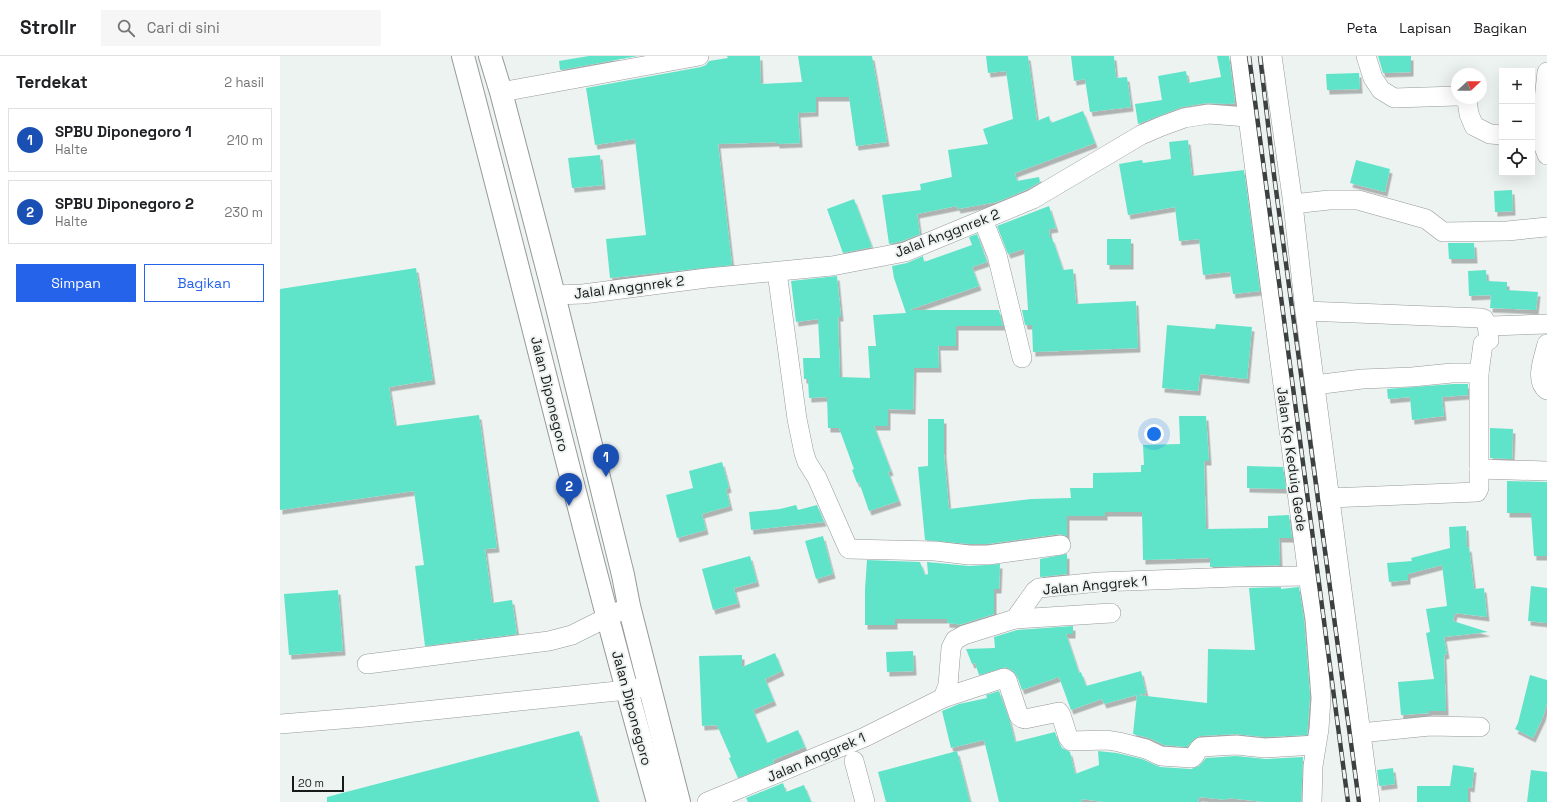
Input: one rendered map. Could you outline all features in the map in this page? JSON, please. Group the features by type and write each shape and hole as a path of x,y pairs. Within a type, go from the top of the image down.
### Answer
{"highway":[{"name":"Jalan Diponegoro","path":"463,56 516,254 627,690 658,802"},
{"name":"Jalan Diponegoro","path":"490,56 501,92 554,295 623,575 629,606 680,802"}],"street":[{"path":"501,92 699,56"},
{"name":"Jalan Kp Keduig Gede","path":"1240,56 1308,576 1315,619 1321,698 1319,729 1313,766 1312,802"},
{"path":"1272,56 1293,204 1305,311 1370,802"},
{"path":"1366,56 1374,78 1381,90 1394,98 1451,96"},
{"path":"1547,72 1540,136 1547,155"},
{"path":"1467,104 1469,114 1474,126 1490,134 1499,135"},
{"name":"Jalal Anggnrek 2","path":"554,295 583,294 708,278 832,266 905,252 1033,199 1142,135 1162,126 1184,118 1209,114 1247,117"},
{"path":"1293,204 1329,200 1358,200 1426,219 1443,232 1507,231 1547,227"},
{"path":"983,220 997,255 1022,358"},
{"path":"777,272 797,419 804,453 807,462 817,478 848,548 935,551 969,555 988,555 1061,545"},
{"path":"1305,311 1481,318 1484,319 1487,325 1489,340 1483,344 1479,374 1480,469 1479,488 1477,492 1330,498"},
{"path":"1487,325 1547,324"},
{"path":"1547,344 1540,379 1543,387 1547,390"},
{"path":"1315,385 1362,379 1412,377 1452,373 1479,374"},
{"path":"1480,469 1547,471"},
{"name":"Jalan Anggrek 1","path":"1015,619 1035,591 1039,588 1045,587 1099,582 1308,576"},
{"path":"367,664 549,640 572,634 629,606"},
{"path":"943,698 948,685 952,648 955,640 964,635 1015,619 1111,613"},
{"name":"Jalan Anggrek 1","path":"707,802 865,737 943,698 1004,678 1007,680 1019,716 1025,719 1059,712 1068,737 1071,741 1107,740 1146,749 1161,756 1192,758 1201,747 1236,745 1265,748 1316,745"},
{"path":"280,724 366,717 627,690 650,686"},
{"path":"1360,733 1430,726 1480,727"},
{"path":"854,761 865,802"}],"building":[{"path":"589,56 638,56 560,70 559,61"},
{"path":"727,56 760,56 761,84 802,82 798,56 872,56 887,142 856,146 849,97 816,97 816,112 798,113 800,143 777,144 777,142 718,144 732,265 610,278 606,239 646,235 635,139 595,145 586,88 701,67 706,65 709,61 728,58"},
{"path":"986,56 1028,56 1037,121 1049,116 1051,123 1083,111 1095,143 1015,173 1017,181 1039,177 1040,182 1028,189 997,202 958,209 957,206 917,214 920,234 889,244 882,195 921,190 920,184 952,177 948,150 988,144 983,129 1013,119 1006,71 988,73"},
{"path":"1071,56 1114,56 1116,78 1127,77 1131,107 1090,112 1085,79 1074,81"},
{"path":"1217,56 1229,56 1235,103 1207,103 1182,107 1138,124 1135,104 1162,100 1158,76 1186,71 1188,83 1221,77"},
{"path":"1378,56 1411,56 1411,72 1383,73"},
{"path":"1359,73 1360,89 1327,90 1326,74"},
{"path":"1188,140 1192,176 1244,170 1260,291 1233,294 1230,272 1203,275 1199,239 1179,241 1175,207 1128,215 1119,164 1142,160 1143,163 1171,159 1169,142"},
{"path":"600,155 603,185 572,188 568,158"},
{"path":"1356,160 1390,169 1385,192 1350,183"},
{"path":"1512,190 1513,211 1495,212 1494,191"},
{"path":"854,199 872,247 843,253 827,209"},
{"path":"1049,206 1056,228 1049,229 1050,238 1052,238 1063,270 1073,269 1076,304 1136,301 1138,348 1033,352 1032,325 1025,325 1022,310 1028,310 1024,249 1008,254 997,226"},
{"path":"977,234 987,262 972,267 979,286 909,310 999,310 1003,326 956,326 956,346 938,346 939,368 914,368 913,410 888,409 888,426 874,426 891,471 888,472 899,501 869,511 859,482 857,483 852,470 854,469 839,428 828,428 827,397 809,398 808,379 804,379 803,358 820,358 818,319 796,322 791,281 837,276 841,317 838,317 840,377 870,378 868,346 876,346 873,315 906,313 894,278 892,266 907,263 923,256 924,262 972,245 969,237"},
{"path":"1107,239 1131,239 1131,265 1107,265"},
{"path":"1448,243 1474,243 1475,259 1449,259"},
{"path":"416,268 433,380 389,387 395,426 479,415 497,548 485,549 492,603 512,600 517,634 425,646 415,566 424,565 414,491 280,510 280,289"},
{"path":"1486,270 1487,281 1507,282 1507,290 1538,292 1536,310 1490,308 1491,295 1469,296 1468,271"},
{"path":"1216,324 1252,327 1247,379 1200,374 1198,391 1162,388 1167,325 1215,329"},
{"path":"1468,384 1468,395 1442,397 1444,416 1412,420 1410,397 1388,399 1387,389"},
{"path":"1179,416 1206,416 1209,461 1204,461 1206,529 1268,528 1268,516 1289,515 1292,538 1279,538 1280,565 1210,567 1210,558 1143,560 1142,512 1105,512 1105,516 1067,516 1067,536 1060,534 987,544 925,540 918,467 928,466 928,419 944,419 944,454 949,509 1031,499 1071,498 1070,488 1093,488 1093,473 1141,472 1141,465 1144,465 1143,445 1180,444"},
{"path":"1490,428 1513,429 1512,459 1490,458"},
{"path":"722,462 729,488 726,489 730,506 702,514 706,530 677,538 666,495 693,488 689,471"},
{"path":"1247,466 1283,467 1286,489 1247,488"},
{"path":"1507,481 1547,482 1547,556 1534,556 1531,513 1507,513"},
{"path":"796,505 798,510 817,505 824,522 751,530 749,512 780,509"},
{"path":"1466,526 1467,548 1469,547 1474,589 1484,588 1487,617 1455,613 1453,621 1488,632 1444,637 1447,654 1444,655 1446,711 1429,711 1429,713 1401,715 1398,682 1434,679 1426,633 1430,632 1426,609 1447,606 1442,565 1408,574 1408,580 1389,582 1387,563 1412,561 1411,558 1450,548 1449,527"},
{"path":"823,536 833,574 816,579 805,541"},
{"path":"1067,554 1067,574 1040,577 1040,559"},
{"path":"750,556 757,582 734,588 738,603 713,610 702,569"},
{"path":"867,560 920,562 925,575 928,574 927,562 969,566 1000,564 999,589 994,589 994,614 959,625 947,623 947,619 895,619 895,625 865,625"},
{"path":"1531,586 1547,588 1547,623 1528,621"},
{"path":"1281,587 1281,589 1299,587 1304,620 1310,696 1307,735 1265,737 1235,734 1200,736 1194,739 1187,747 1164,745 1149,738 1133,734 1137,695 1104,704 1102,699 1071,710 1059,677 1022,690 1017,676 1013,671 1006,667 979,675 975,663 972,664 966,649 995,648 994,637 1017,630 1073,626 1073,634 1066,634 1079,673 1081,672 1086,686 1141,671 1146,693 1138,695 1207,703 1208,649 1255,650 1249,588"},
{"path":"338,590 343,651 289,655 284,594"},
{"path":"913,651 914,671 887,672 886,652"},
{"path":"775,653 782,671 765,679 774,701 753,710 767,743 798,730 805,747 773,760 774,763 738,778 729,758 731,757 717,725 702,726 699,656 742,655 742,667"},
{"path":"1530,675 1547,680 1547,703 1543,717 1533,738 1515,729 1518,723"},
{"path":"999,691 1010,722 1015,742 1055,732 1062,748 1070,752 1075,774 1099,765 1098,751 1117,753 1142,759 1160,767 1191,769 1199,766 1206,758 1236,756 1266,759 1303,757 1301,802 1265,802 1199,797 1198,802 1105,802 1081,799 1082,802 999,802 984,740 951,748 942,711 959,704 987,698 986,695"},
{"path":"579,731 598,802 327,802 327,797"},
{"path":"957,751 970,802 886,802 878,772"},
{"path":"1453,765 1474,768 1472,788 1468,787 1468,802 1417,802 1417,786 1450,786"},
{"path":"1393,768 1395,784 1379,786 1377,770"},
{"path":"1531,770 1547,772 1547,802 1527,802"},
{"path":"783,783 786,792 804,785 811,802 748,802 746,798"}],"railway":[{"path":"1249,56 1348,802"},
{"path":"1260,56 1274,175 1359,802"}],"place":[{"name":"SPBU Diponegoro 1","path":"606,477"},
{"name":"SPBU Diponegoro 2","path":"569,506"}]}
